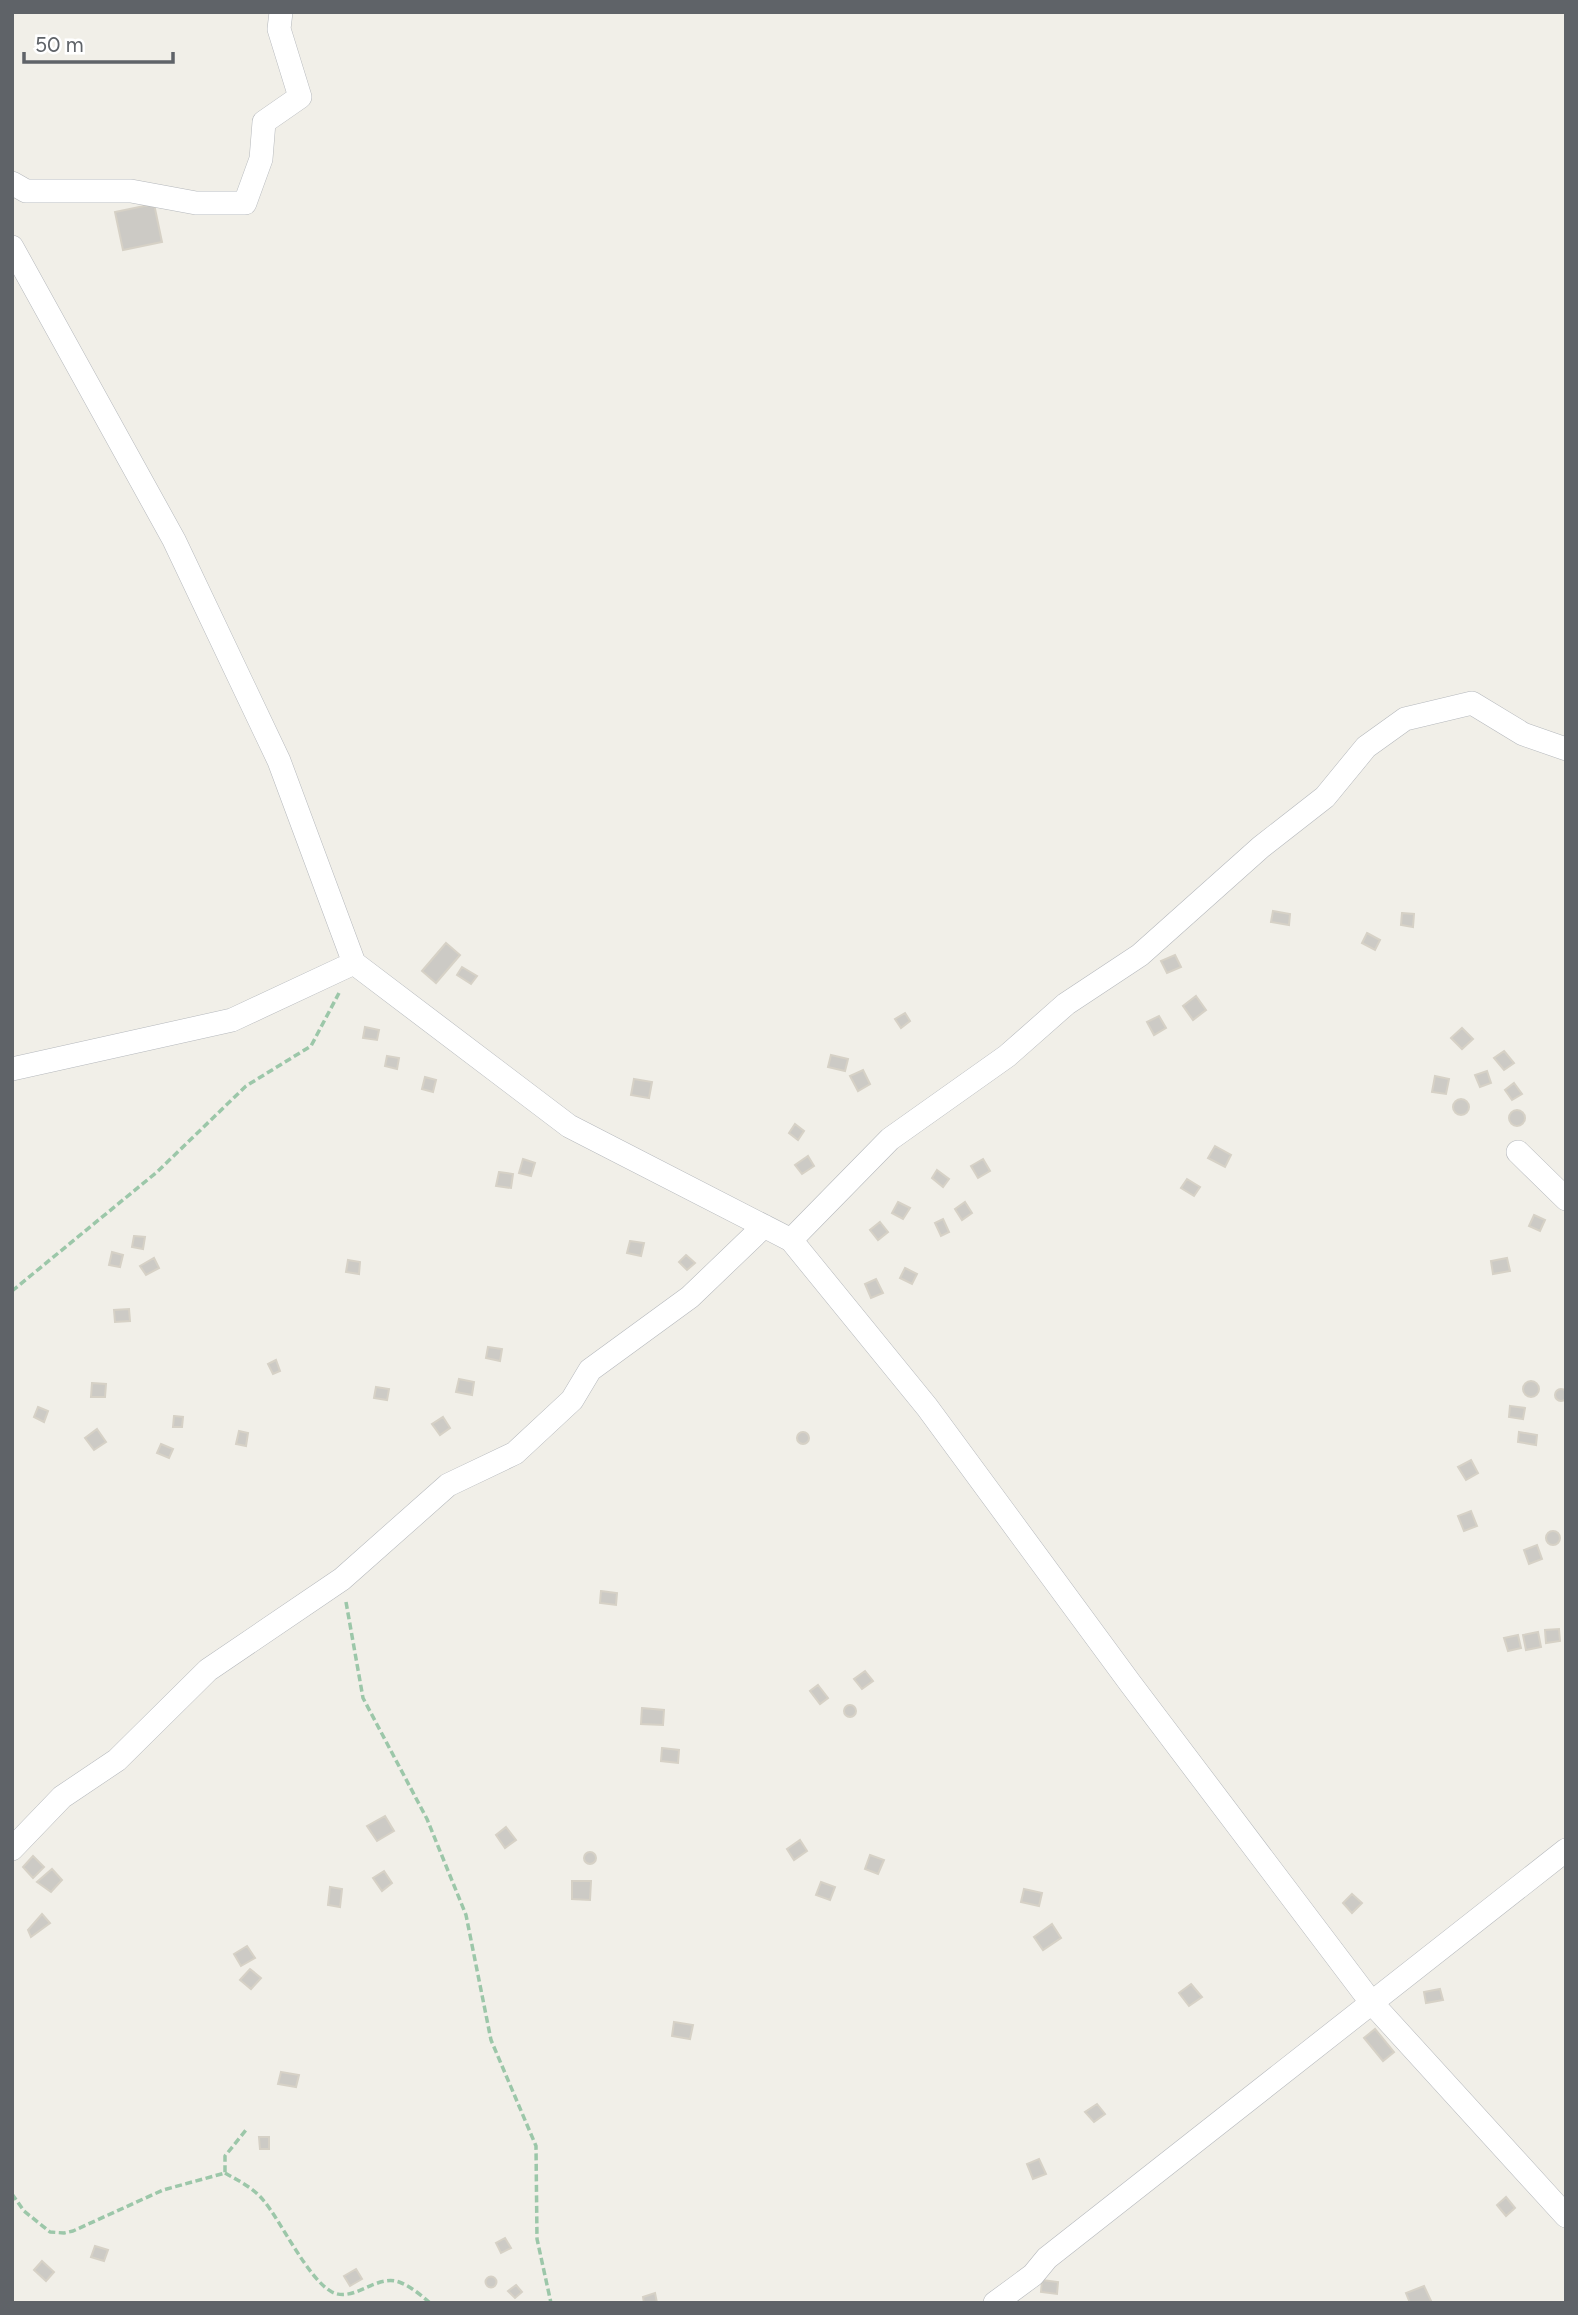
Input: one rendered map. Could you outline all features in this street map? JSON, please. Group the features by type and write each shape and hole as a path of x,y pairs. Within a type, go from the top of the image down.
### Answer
{"street":[{"path":"12,183 26,191 131,191 196,203 245,202 261,159 264,122 300,97 279,29 281,12"},
{"path":"12,247 186,564 279,761 354,963 569,1126 791,1240 927,1407 1130,1683 1371,2002 1566,2216"},
{"path":"791,1240 890,1139 1007,1056 1066,1004 1140,955 1261,847 1325,797 1366,747 1405,719 1472,703 1523,734 1566,749"},
{"path":"12,1069 232,1020 354,963"},
{"path":"1518,1152 1566,1199"},
{"path":"12,1849 62,1797 117,1760 208,1670 342,1579 448,1485 515,1453 572,1400 590,1370 690,1297 764,1226"},
{"path":"995,2303 1033,2275 1047,2258 1566,1850"}],"path":[{"path":"12,1291 157,1172 246,1086 311,1046 354,963"},
{"path":"342,1579 363,1698 427,1819 466,1915 491,2040 536,2146 537,2239 551,2303"},
{"path":"225,2173 225,2156 246,2130"},
{"path":"12,2194 24,2211 50,2232 64,2233 163,2190 225,2173 251,2187 264,2200 310,2270 330,2291 349,2294 383,2281 397,2281 419,2293 430,2303"}],"building":[{"path":"154,204 162,242 123,250 115,212"},
{"path":"1273,911 1290,914 1289,925 1271,922"},
{"path":"1402,913 1414,914 1413,927 1401,925"},
{"path":"1367,933 1380,940 1375,950 1362,943"},
{"path":"446,943 460,955 436,983 422,971"},
{"path":"1175,955 1181,967 1167,973 1161,961"},
{"path":"462,967 477,976 471,984 457,975"},
{"path":"1196,996 1206,1010 1193,1020 1183,1006"},
{"path":"905,1013 910,1021 901,1028 895,1019"},
{"path":"1159,1016 1166,1028 1154,1035 1147,1022"},
{"path":"365,1027 379,1030 377,1040 363,1038"},
{"path":"1462,1028 1473,1039 1462,1049 1451,1038"},
{"path":"1504,1051 1514,1063 1504,1070 1494,1058"},
{"path":"831,1055 848,1059 845,1071 828,1067"},
{"path":"387,1056 399,1058 397,1069 385,1066"},
{"path":"863,1070 870,1084 858,1091 850,1076"},
{"path":"1487,1071 1491,1083 1480,1087 1475,1075"},
{"path":"1435,1076 1449,1079 1446,1094 1432,1092"},
{"path":"425,1077 436,1080 433,1092 422,1089"},
{"path":"634,1079 652,1082 649,1098 631,1095"},
{"path":"1514,1083 1522,1094 1512,1100 1505,1090"},
{"path":"1458,1099 1464,1099 1469,1107 1467,1113 1458,1115 1453,1110 1453,1104"},
{"path":"1514,1110 1520,1110 1525,1118 1523,1124 1514,1126 1509,1121 1509,1115"},
{"path":"795,1124 804,1131 798,1140 789,1133"},
{"path":"1215,1146 1231,1155 1225,1167 1208,1158"},
{"path":"808,1156 814,1166 802,1174 795,1165"},
{"path":"523,1159 535,1163 531,1176 519,1173"},
{"path":"983,1159 990,1171 978,1178 971,1166"},
{"path":"937,1170 949,1179 943,1187 932,1178"},
{"path":"499,1172 513,1174 511,1188 496,1186"},
{"path":"1187,1179 1200,1187 1194,1196 1181,1188"},
{"path":"898,1202 910,1208 903,1219 892,1213"},
{"path":"965,1202 972,1213 962,1220 955,1209"},
{"path":"1534,1215 1545,1220 1540,1231 1529,1226"},
{"path":"943,1219 949,1232 941,1236 935,1223"},
{"path":"880,1222 888,1232 878,1240 870,1230"},
{"path":"134,1236 145,1237 143,1249 132,1247"},
{"path":"630,1241 644,1243 641,1256 627,1253"},
{"path":"112,1252 123,1255 120,1267 109,1265"},
{"path":"686,1255 695,1263 687,1270 679,1262"},
{"path":"154,1258 159,1268 146,1275 140,1266"},
{"path":"1507,1258 1510,1271 1493,1274 1491,1261"},
{"path":"348,1260 360,1262 359,1274 346,1272"},
{"path":"905,1268 917,1274 912,1284 900,1278"},
{"path":"876,1279 883,1293 871,1298 865,1284"},
{"path":"129,1309 130,1321 115,1322 114,1310"},
{"path":"488,1347 502,1349 500,1361 486,1358"},
{"path":"276,1360 280,1371 273,1374 268,1364"},
{"path":"459,1379 474,1382 472,1395 456,1392"},
{"path":"1531,1381 1539,1389 1531,1397 1523,1389"},
{"path":"92,1383 106,1384 105,1397 91,1397"},
{"path":"376,1387 389,1389 387,1400 374,1398"},
{"path":"1561,1389 1567,1395 1561,1401 1555,1395"},
{"path":"1510,1406 1525,1408 1523,1419 1509,1417"},
{"path":"38,1407 48,1411 44,1422 34,1417"},
{"path":"174,1416 183,1417 182,1427 173,1427"},
{"path":"443,1417 450,1428 440,1435 432,1424"},
{"path":"97,1429 106,1442 94,1450 85,1438"},
{"path":"239,1431 248,1433 246,1446 236,1444"},
{"path":"803,1432 809,1438 803,1444 797,1438"},
{"path":"1519,1432 1537,1435 1536,1445 1518,1442"},
{"path":"161,1444 173,1449 169,1458 157,1453"},
{"path":"1471,1460 1478,1473 1466,1480 1458,1467"},
{"path":"1471,1511 1477,1526 1464,1531 1458,1516"},
{"path":"1553,1531 1558,1533 1558,1543 1553,1545 1548,1543 1546,1538 1548,1533"},
{"path":"1537,1545 1542,1559 1529,1564 1524,1550"},
{"path":"601,1591 617,1593 616,1605 600,1603"},
{"path":"1559,1629 1560,1641 1546,1643 1545,1630"},
{"path":"1538,1632 1541,1647 1526,1650 1523,1635"},
{"path":"1518,1635 1521,1648 1508,1651 1504,1638"},
{"path":"865,1671 873,1681 862,1689 854,1679"},
{"path":"818,1685 828,1698 820,1704 810,1691"},
{"path":"850,1705 856,1711 850,1717 844,1711"},
{"path":"642,1708 664,1710 663,1725 641,1724"},
{"path":"662,1748 679,1750 678,1763 661,1761"},
{"path":"385,1816 394,1831 377,1841 367,1826"},
{"path":"506,1827 516,1840 505,1848 496,1835"},
{"path":"800,1840 807,1851 794,1860 787,1849"},
{"path":"590,1852 596,1858 590,1864 584,1858"},
{"path":"870,1855 884,1860 878,1874 865,1869"},
{"path":"33,1856 44,1867 33,1878 23,1867"},
{"path":"52,1869 62,1880 51,1892 37,1882"},
{"path":"384,1871 392,1883 382,1891 373,1878"},
{"path":"572,1881 591,1881 590,1900 572,1899"},
{"path":"821,1882 835,1887 830,1900 816,1895"},
{"path":"330,1887 342,1889 340,1907 328,1905"},
{"path":"1024,1889 1042,1893 1039,1906 1021,1902"},
{"path":"1352,1894 1362,1903 1352,1913 1343,1903"},
{"path":"42,1914 50,1923 31,1937 28,1930"},
{"path":"1052,1924 1061,1938 1043,1950 1034,1937"},
{"path":"247,1946 255,1958 241,1966 234,1954"},
{"path":"250,1969 261,1978 251,1989 240,1980"},
{"path":"1191,1984 1202,1997 1189,2006 1179,1993"},
{"path":"1440,1989 1443,2000 1426,2003 1424,1992"},
{"path":"674,2022 693,2025 690,2039 672,2036"},
{"path":"1375,2029 1394,2052 1383,2061 1364,2038"},
{"path":"281,2072 299,2075 296,2087 278,2084"},
{"path":"1097,2104 1105,2114 1094,2122 1085,2112"},
{"path":"259,2137 269,2137 269,2149 260,2149"},
{"path":"1039,2159 1046,2174 1033,2179 1027,2164"},
{"path":"1506,2197 1515,2208 1506,2216 1497,2205"},
{"path":"505,2238 511,2248 501,2253 496,2243"},
{"path":"95,2246 108,2250 104,2261 91,2257"},
{"path":"42,2261 54,2272 46,2281 34,2270"},
{"path":"356,2269 362,2279 350,2286 344,2276"},
{"path":"491,2276 497,2282 491,2288 485,2282"},
{"path":"1042,2280 1058,2282 1057,2294 1041,2292"},
{"path":"516,2285 522,2292 515,2298 508,2291"},
{"path":"1424,2286 1432,2303 1410,2303 1406,2293"},
{"path":"655,2293 657,2303 644,2303 643,2297"}]}
